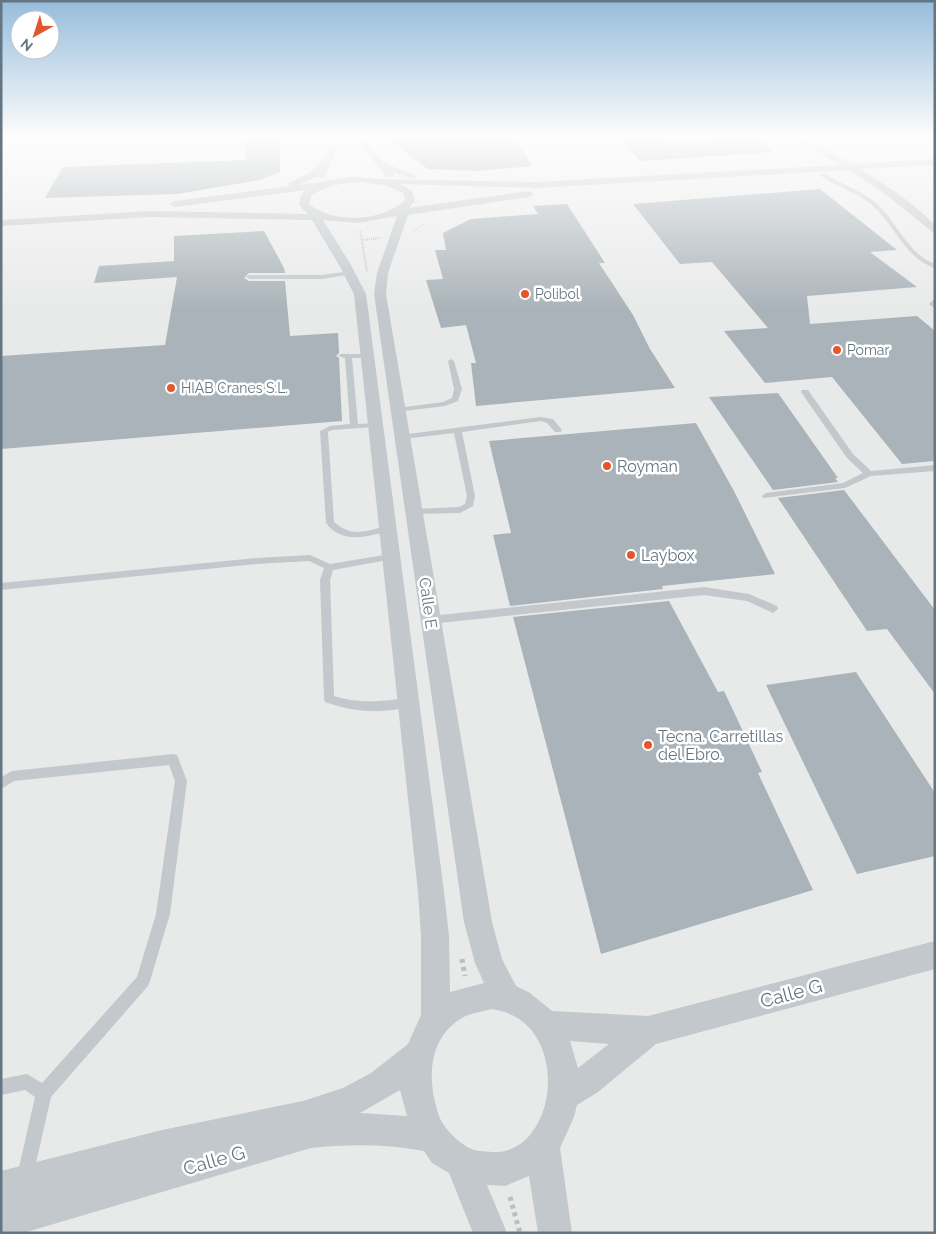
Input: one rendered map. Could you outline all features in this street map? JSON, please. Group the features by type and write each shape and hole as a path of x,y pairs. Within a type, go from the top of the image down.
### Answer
{"street":[{"path":"1,216 155,207 245,195"},
{"name":"Calle E","path":"307,195 303,202 306,208 319,216 327,239"},
{"name":"Calle E","path":"409,195 410,198 400,211 398,233 381,273 379,284 478,922 484,946 500,985"},
{"path":"1,223 151,214 268,217 319,216 362,220 400,211 452,206 525,195"},
{"path":"890,195 914,212 935,231"},
{"path":"398,233 424,216 452,206"},
{"name":"Calle E","path":"268,217 298,225 327,239 359,272 360,294 352,356 375,425 431,892 436,1005"},
{"name":"Calle G","path":"545,1025 648,1031 935,955"},
{"path":"500,985 545,1025 561,1058 564,1076 564,1095 553,1131 542,1146 525,1161 505,1169 484,1170 462,1164 445,1152 431,1136 421,1117 415,1096 414,1076 417,1056 436,1005 491,995 500,985"},
{"name":"Calle G","path":"564,1095 587,1081 648,1031"},
{"name":"Calle G","path":"13,1185 185,1141 303,1115 341,1104 367,1092 394,1076 417,1056"},
{"name":"Calle G","path":"1,1222 311,1132 356,1127 390,1128 431,1136"},
{"path":"542,1146 555,1233"},
{"path":"462,1164 478,1198 490,1233"}],"lane":[{"path":"861,195 876,206 918,259 935,266"},
{"path":"249,277 322,277 359,272"},
{"path":"935,300 932,304 935,306"},
{"path":"352,356 354,426"},
{"path":"398,410 445,404 455,398 458,389 451,361"},
{"path":"805,392 850,456 869,474"},
{"path":"403,437 541,419 550,421 558,430"},
{"path":"375,425 330,428 324,431 330,523 339,533 350,537 387,529"},
{"path":"414,512 460,510 469,506 471,496 458,431"},
{"path":"766,496 845,485 869,474 935,468"},
{"path":"1,587 258,561 310,558 329,567 390,557"},
{"path":"329,567 325,580 329,699 347,706 379,707 409,702"},
{"path":"430,620 704,591 749,598 773,610"},
{"path":"1,784 12,776 173,760 181,781 162,914 143,981 44,1093 13,1185"},
{"path":"1,1087 27,1082 44,1093"}],"path":[{"path":"359,272 363,240 387,238"},
{"path":"436,1005 465,976 500,985"},
{"path":"478,1198 510,1197 529,1191 546,1180"},
{"path":"510,1197 520,1233"}],"shaded area":[{"path":"1,195 935,195 935,1233 1,1233"}],"building":[{"path":"47,195 158,195 45,198"},
{"path":"750,195 827,195 897,250 870,252 917,287 807,296 810,324 917,316 935,331 935,461 902,464 832,377 765,383 724,331 768,328 712,262 680,264 633,204"},
{"path":"567,204 605,263 599,263 633,315 650,349 675,388 476,406 471,363 476,363 466,325 441,328 426,280 443,279 435,250 446,250 443,233 471,219 538,214 533,206"},
{"name":"HIAB Cranes S.L.","path":"264,231 285,273 249,273 244,278 249,281 285,281 290,336 338,333 339,353 336,356 339,358 342,421 1,449 1,356 165,345 177,277 94,283 99,266 174,261 174,236"},
{"path":"778,393 838,478 835,478 838,482 773,490 709,397"},
{"path":"696,423 734,491 775,574 662,586 663,589 510,606 493,535 511,533 489,441"},
{"path":"844,490 935,610 935,694 887,629 867,631 778,498"},
{"path":"669,601 718,692 724,691 762,772 758,773 813,890 601,954 513,617"},
{"path":"856,672 935,793 935,856 857,874 766,685"}],"place":[{"name":"Polibol","path":"525,294"},
{"name":"Pomar","path":"837,350"},
{"name":"HIAB Cranes S.L.","path":"171,388"},
{"name":"Royman","path":"607,466"},
{"name":"Laybox","path":"631,555"},
{"name":"Tecna. Carretillas del Ebro.","path":"648,745"}]}
